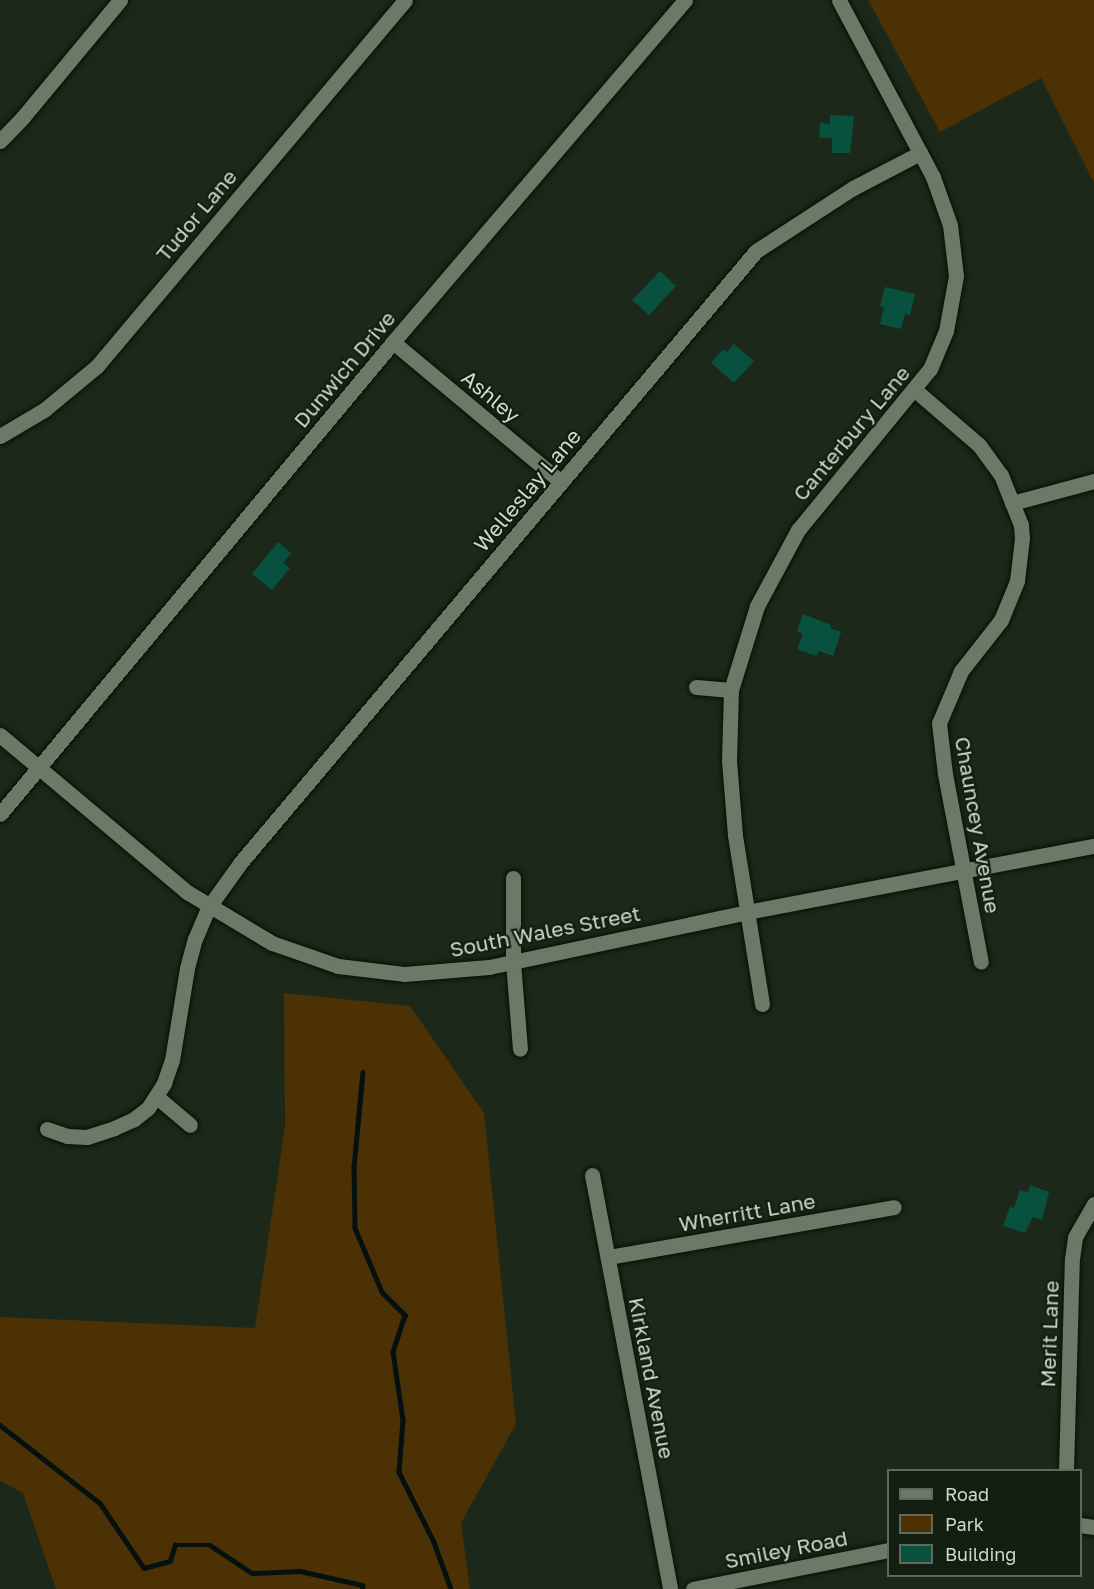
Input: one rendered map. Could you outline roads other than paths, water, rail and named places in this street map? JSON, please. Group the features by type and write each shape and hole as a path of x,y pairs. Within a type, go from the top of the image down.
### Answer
{"street":[{"path":"0,141 23,117 120,0"},
{"name":"Tudor Lane","path":"0,436 44,410 97,366 405,0"},
{"name":"Dunwich Drive","path":"0,814 393,342 685,0"},
{"name":"Canterbury Lane","path":"762,1004 735,835 729,761 731,690 757,606 798,530 930,369 946,331 956,276 953,242 943,201 839,0"},
{"name":"Welleslay Lane","path":"158,1096 172,1060 187,968 195,939 210,904 248,854 756,251 853,188 920,153"},
{"name":"Ashley","path":"393,342 561,482"},
{"name":"Chauncey Avenue","path":"915,390 979,445 1001,475 1021,525 1023,538 1017,581 1001,620 960,671 939,723 945,774 981,962"},
{"path":"1012,503 1094,481"},
{"path":"696,687 731,690"},
{"name":"South Wales Street","path":"0,735 187,892 272,943 338,966 404,974 489,967 747,912 1094,846"},
{"path":"513,878 513,962 520,1049"},
{"path":"47,1128 67,1136 87,1137 134,1119 158,1096 190,1125"},
{"name":"Kirkland Avenue","path":"592,1175 670,1589"},
{"name":"Merit Lane","path":"1066,1469 1072,1259 1075,1237 1094,1204"},
{"name":"Wherritt Lane","path":"608,1257 894,1207"},
{"name":"Smiley Road","path":"693,1589 887,1550"}],"waterway":[{"path":"363,1072 354,1168 355,1228 382,1292 405,1315 393,1352 403,1420 399,1472 434,1542 451,1589"},
{"path":"0,1425 100,1503 144,1568 170,1561 175,1545 210,1545 252,1573 300,1571 362,1585 363,1589"}]}
